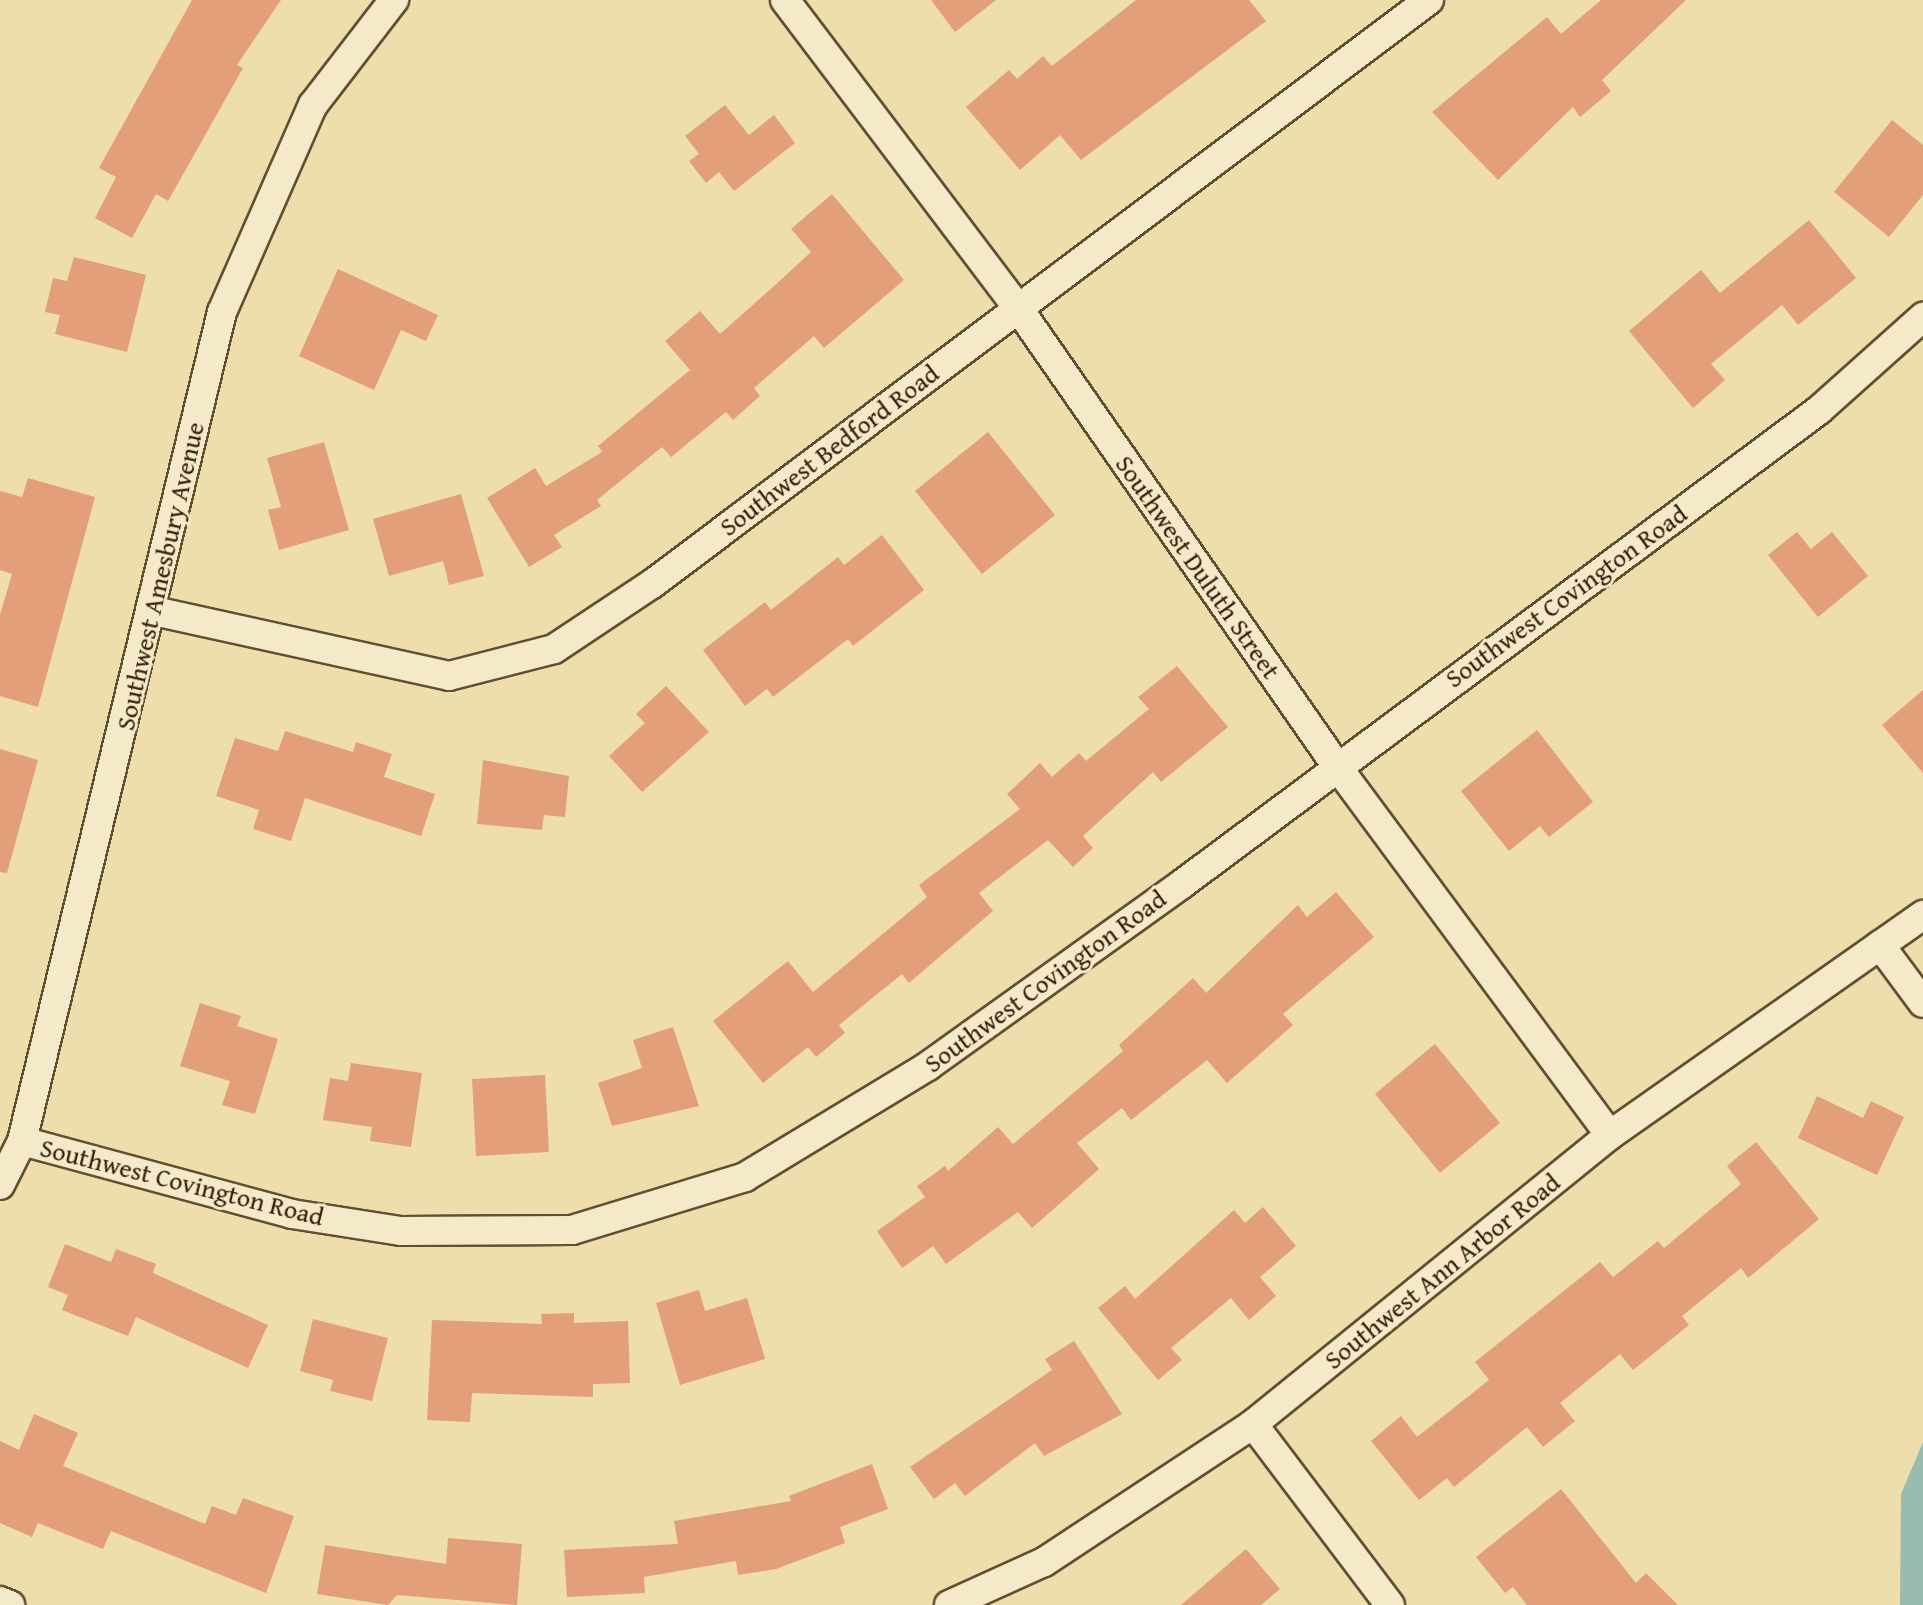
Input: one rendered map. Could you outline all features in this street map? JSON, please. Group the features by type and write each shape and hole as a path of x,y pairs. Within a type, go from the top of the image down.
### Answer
{"street":[{"name":"Southwest Amesbury Avenue","path":"0,1185 22,1141 154,611 222,312 313,105 394,0"},
{"name":"Southwest Duluth Street","path":"785,0 1018,308 1336,765 1610,1135"},
{"name":"Southwest Bedford Road","path":"154,611 449,676 554,649 1018,308 1429,0"},
{"name":"Southwest Covington Road","path":"22,1141 292,1214 401,1231 572,1230 745,1177 915,1074 1819,410 1923,317"},
{"name":"Southwest Ann Arbor Road","path":"949,1605 1044,1562 1253,1424 1610,1135 1923,915"},
{"path":"1880,945 1923,1003"},
{"path":"1253,1424 1390,1605"},
{"path":"0,1601 10,1605"}],"water":[{"path":"1923,1442 1923,1605 1900,1605 1901,1494"}],"building":[{"path":"192,0 281,0 237,65 243,68 168,201 156,194 132,238 95,218 116,177 99,168"},
{"path":"931,0 996,0 955,32"},
{"path":"1136,0 1249,0 1266,21 1081,160 1060,135 1020,170 966,107 1009,70 1017,79 1043,56 1052,66"},
{"path":"1601,0 1686,0 1602,80 1611,91 1580,117 1573,107 1498,180 1432,112 1547,17 1561,34"},
{"path":"725,105 749,135 774,115 795,143 734,191 719,172 706,183 689,161 699,154 685,136"},
{"path":"1892,120 1923,145 1923,195 1889,237 1834,192"},
{"path":"832,194 904,280 824,348 814,336 754,388 760,396 733,420 726,412 671,457 662,447 597,500 601,506 554,535 562,547 529,567 487,498 535,468 546,486 602,452 598,446 690,370 665,341 700,311 720,334 811,252 791,229"},
{"path":"1809,220 1856,278 1798,325 1782,305 1711,364 1725,380 1693,408 1629,331 1701,270 1720,293"},
{"path":"74,257 146,275 127,352 55,334 60,315 45,312 53,278 67,281"},
{"path":"338,269 438,315 426,341 401,330 374,390 299,356"},
{"path":"988,432 1055,515 982,574 915,491"},
{"path":"324,442 349,530 279,550 268,510 281,507 267,458"},
{"path":"28,478 95,497 38,707 0,696 0,615 12,574 0,570 0,491 22,497"},
{"path":"461,494 484,576 449,585 443,561 389,576 373,519"},
{"path":"1797,532 1811,549 1832,532 1868,576 1818,617 1768,555"},
{"path":"882,535 924,590 853,646 848,639 773,697 767,689 745,706 703,650 765,602 771,610 838,557 844,565"},
{"path":"1177,666 1228,727 1161,782 1153,772 1083,836 1093,848 1073,867 1048,840 979,893 993,911 909,983 902,974 839,1025 845,1033 816,1057 808,1047 763,1083 713,1021 788,961 813,992 927,897 919,885 1020,809 1007,794 1040,763 1052,777 1079,753 1086,761 1149,709 1138,697"},
{"path":"666,686 709,732 642,792 609,756 645,723 636,714"},
{"path":"1923,690 1923,773 1882,725"},
{"path":"1537,730 1593,802 1549,837 1540,826 1509,851 1461,791"},
{"path":"285,731 353,752 356,742 392,754 384,777 435,794 421,836 305,798 291,841 253,829 259,810 216,796 235,738 278,751"},
{"path":"0,749 38,760 7,873 0,872"},
{"path":"483,760 569,776 565,817 544,815 542,830 477,824"},
{"path":"1336,892 1374,937 1283,1014 1293,1025 1227,1083 1207,1060 1131,1120 1122,1108 1077,1143 1099,1169 1032,1228 1018,1212 946,1264 933,1246 902,1268 877,1231 925,1197 917,1186 945,1166 948,1171 998,1127 1013,1144 1123,1051 1119,1045 1193,978 1206,993 1298,905 1307,917"},
{"path":"200,1003 241,1016 237,1026 278,1039 255,1114 222,1105 230,1081 180,1066"},
{"path":"673,1027 699,1106 612,1126 598,1083 642,1068 633,1040"},
{"path":"1435,1044 1500,1123 1440,1173 1375,1094"},
{"path":"351,1063 422,1073 411,1147 370,1141 372,1127 323,1120 330,1078 348,1081"},
{"path":"545,1075 549,1152 476,1156 472,1079"},
{"path":"1817,1096 1863,1118 1871,1101 1904,1117 1877,1175 1798,1138"},
{"path":"1756,1142 1819,1219 1748,1278 1741,1268 1682,1316 1689,1325 1633,1370 1620,1354 1560,1403 1575,1421 1543,1447 1527,1427 1454,1487 1447,1478 1419,1500 1371,1441 1401,1416 1417,1437 1489,1380 1475,1362 1600,1262 1613,1277 1658,1241 1664,1248 1741,1184 1727,1166"},
{"path":"1263,1207 1296,1246 1260,1277 1276,1296 1249,1320 1231,1298 1171,1348 1182,1360 1158,1380 1098,1308 1125,1286 1135,1299 1234,1210 1245,1223"},
{"path":"65,1244 111,1262 116,1249 156,1264 153,1273 268,1325 248,1368 136,1317 128,1336 62,1310 68,1295 48,1287"},
{"path":"699,1290 705,1311 747,1298 765,1359 680,1385 656,1303"},
{"path":"574,1313 574,1323 628,1321 630,1383 593,1384 593,1397 472,1393 470,1422 427,1420 432,1320 542,1324 541,1314"},
{"path":"313,1319 388,1338 372,1401 330,1391 333,1380 300,1371"},
{"path":"1074,1341 1122,1414 1044,1456 1035,1443 965,1496 955,1483 934,1499 910,1467 1052,1370 1045,1359"},
{"path":"34,1414 78,1433 63,1466 205,1524 212,1506 236,1515 243,1498 294,1516 266,1593 111,1531 103,1549 38,1523 32,1537 0,1523 0,1441 19,1450"},
{"path":"872,1464 888,1509 840,1527 845,1543 776,1569 738,1575 736,1561 644,1577 645,1593 567,1597 564,1550 678,1544 674,1521 791,1501 789,1496"},
{"path":"1561,1489 1636,1583 1646,1573 1678,1605 1527,1605 1513,1587 1505,1593 1476,1557"},
{"path":"448,1538 522,1544 517,1605 397,1595 388,1605 317,1594 325,1545 446,1564"},
{"path":"1246,1549 1280,1589 1261,1605 1181,1605"}]}
